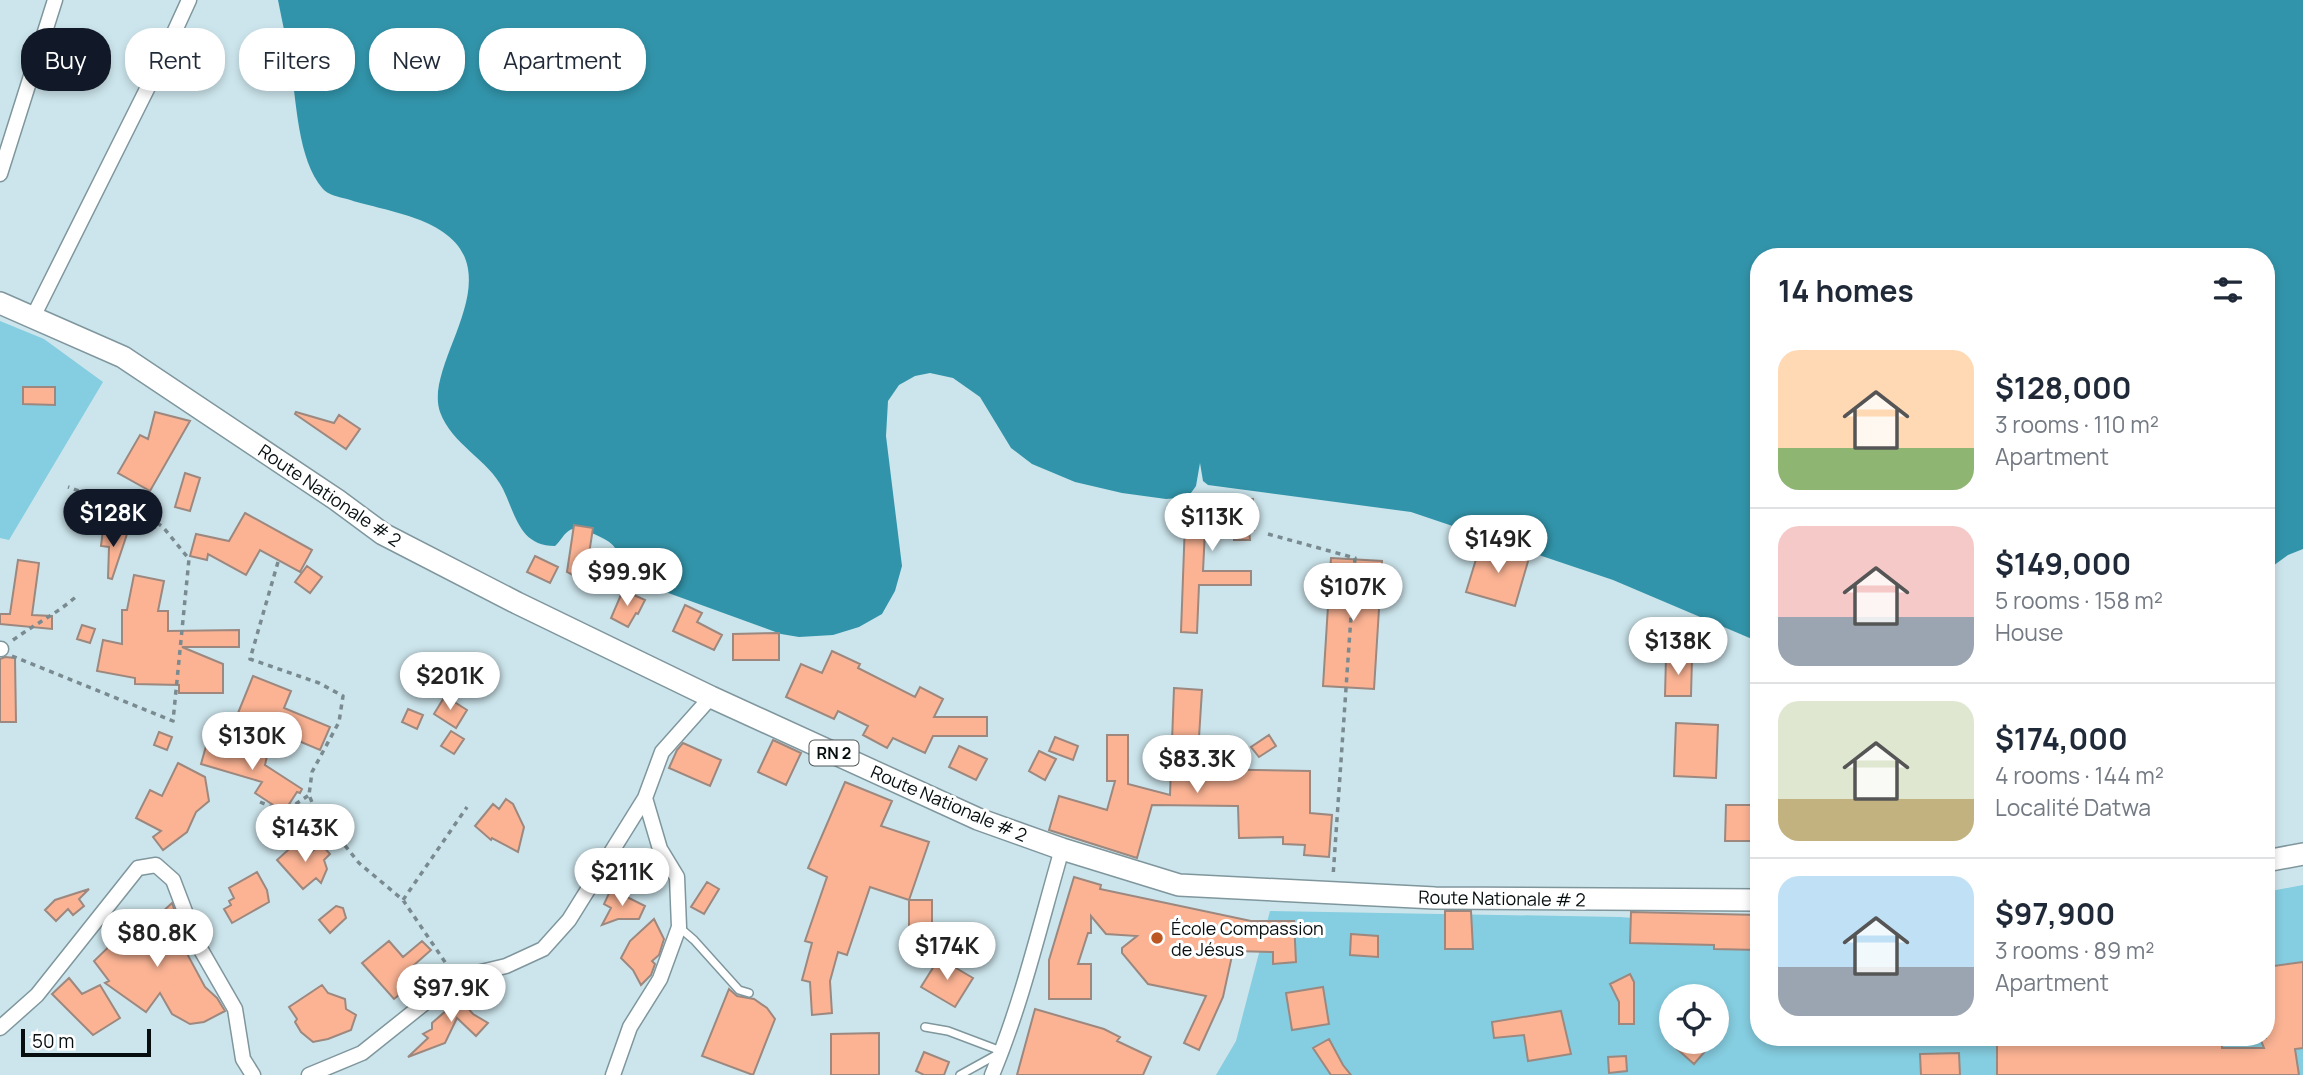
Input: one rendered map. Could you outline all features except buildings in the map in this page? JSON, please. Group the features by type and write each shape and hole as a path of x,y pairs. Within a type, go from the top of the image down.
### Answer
{"main road":[{"name":"Route Nationale # 2","path":"0,303 123,357 337,500 383,534 517,603 711,697 978,820 1062,849 1179,885 1435,898 1750,900"},
{"path":"2275,859 2303,854"}],"street":[{"path":"0,174 55,0"},
{"path":"33,317 189,0"},
{"path":"309,1075 362,1053 456,978 506,965 543,949 569,920 645,799 662,752 711,697"},
{"path":"613,1075 630,1027 660,979 679,927 677,877 660,849 645,799"},
{"path":"992,1075 1002,1052 1062,849"},
{"path":"0,1028 37,995 138,868 156,865 173,880 197,943 235,1009 243,1059 253,1075"}],"lane":[{"path":"679,927 739,990 749,993"},
{"path":"925,1027 948,1031 1002,1052"},
{"path":"960,1075 1002,1052"}],"path":[{"path":"68,487 144,514 163,527 189,559 173,721 15,658 0,649 61,610 78,595"},
{"path":"1268,534 1355,558 1332,893"},
{"path":"278,562 250,659 319,683 343,696 339,722 312,772 309,795 314,807 359,863 403,900 456,978"},
{"path":"260,802 284,812 309,795"},
{"path":"403,900 467,807"}],"shaded area":[{"path":"278,0 2303,0 2303,549 2275,564 2275,248 1750,248 1750,638 1613,580 1411,512 1208,485 1203,481 1200,463 1196,486 1188,497 1166,499 1122,493 1075,482 1032,464 1011,448 980,397 953,378 930,373 915,376 899,385 888,401 886,436 902,566 895,591 882,614 859,627 833,635 799,637 781,634 627,578 619,567 613,545 594,534 570,530 555,546 543,545 527,535 496,478 453,434 440,412 440,380 469,287 468,269 462,252 451,238 419,220 334,196 323,189 308,162 294,91 355,91 355,28 284,28"},
{"path":"0,321 44,339 103,382 9,540 0,538"},
{"path":"2303,885 2303,1075 1216,1075 1236,1041 1270,911 1620,917 1750,927 1750,1046 2275,1046 2275,890"}],"place":[{"name":"École Compassion de Jésus","path":"1157,938"}]}
